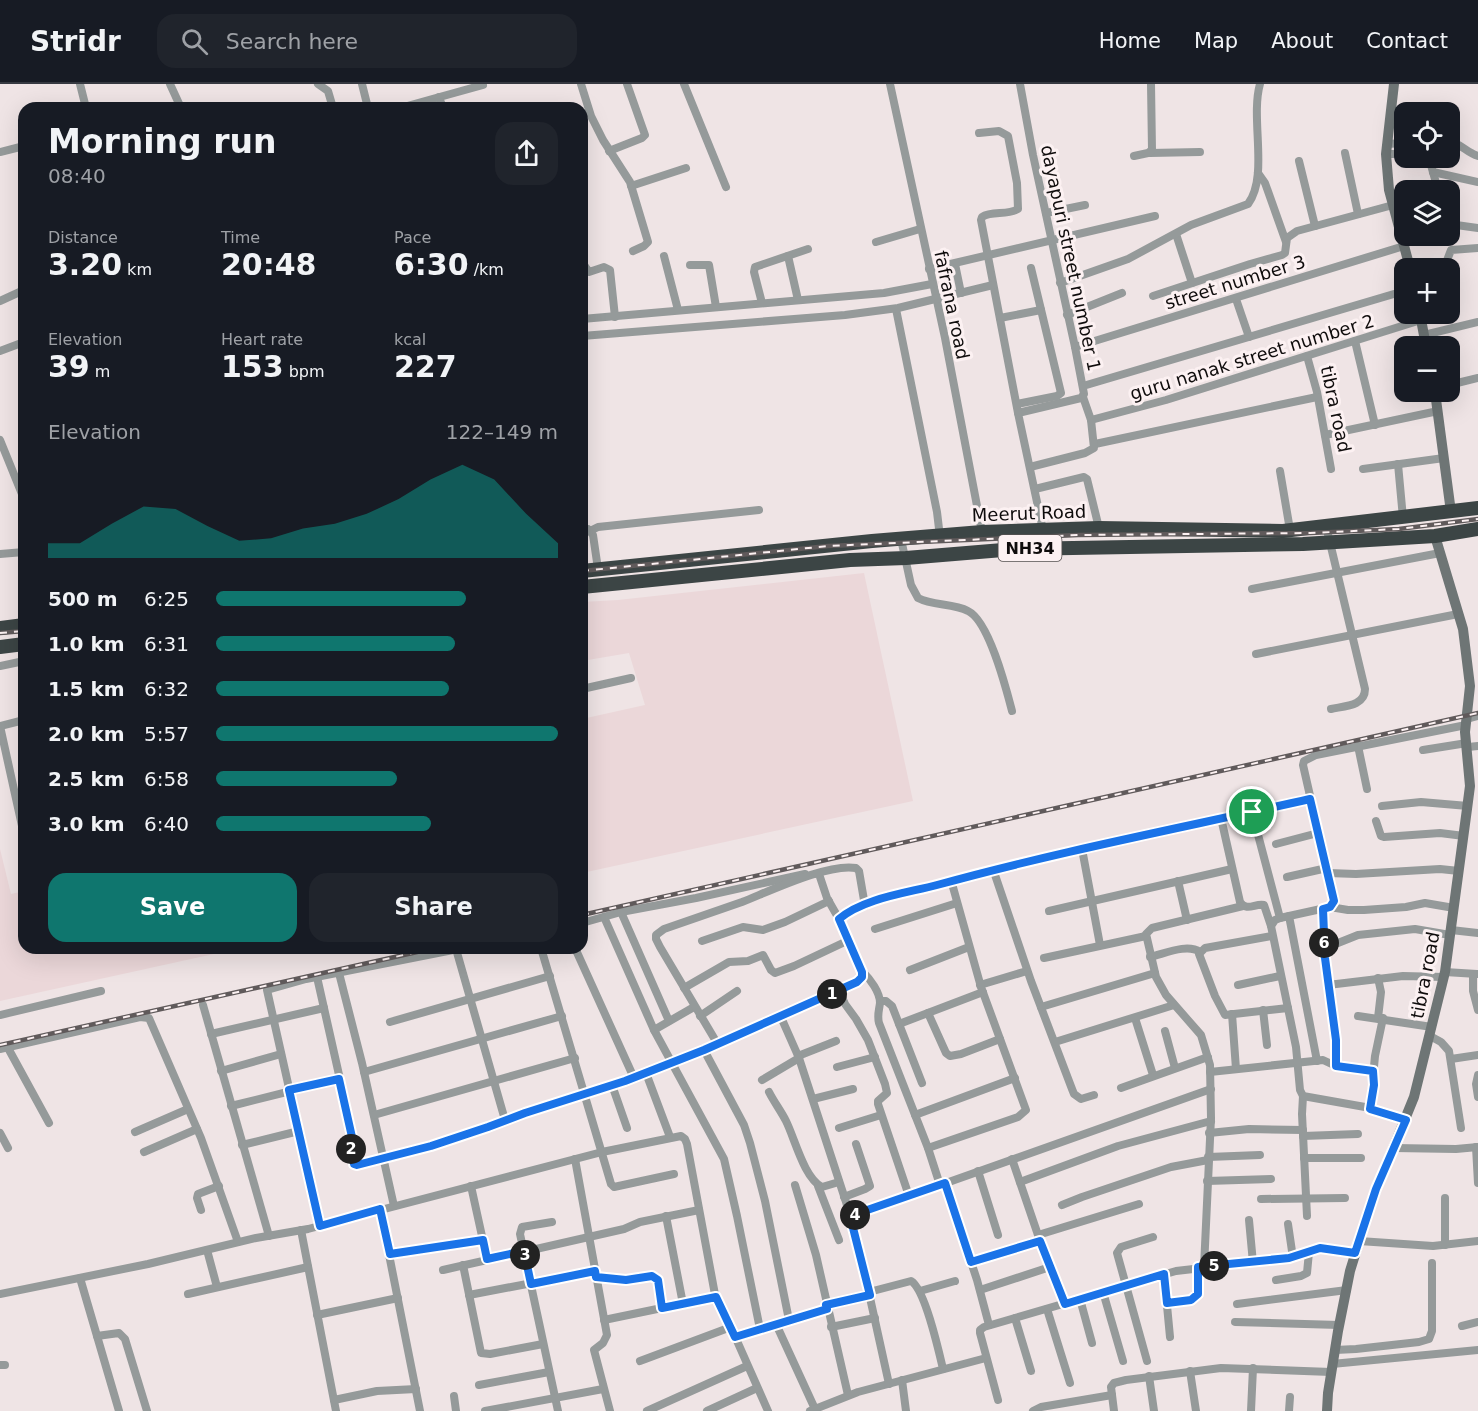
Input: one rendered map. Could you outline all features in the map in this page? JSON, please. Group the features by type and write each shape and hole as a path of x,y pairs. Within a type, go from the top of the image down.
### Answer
{"highway":[{"name":"Meerut Road","path":"588,571 982,532 1099,528 1290,530 1451,513 1478,508"},
{"name":"Meerut Road","path":"588,585 859,560 1015,549 1330,542 1435,536 1478,529"},
{"path":"857,543 859,560"},
{"path":"0,628 18,626"},
{"path":"0,647 18,645"}],"street":[{"path":"80,84 84,102"},
{"path":"170,84 178,102"},
{"path":"318,84 328,91 331,102"},
{"path":"362,84 366,102"},
{"path":"581,84 587,102"},
{"path":"609,151 645,135 627,84"},
{"path":"684,84 726,187"},
{"name":"fafrana road","path":"890,84 945,338 982,532"},
{"name":"dayapuri street number 1","path":"1018,408 1083,397 1075,347 1020,84"},
{"path":"1150,153 1152,150 1151,84"},
{"path":"1060,284 1128,259 1198,222 1248,204 1256,188 1258,173 1256,138 1260,84"},
{"path":"1394,84 1387,149 1389,190 1394,202"},
{"path":"421,102 483,85"},
{"path":"439,97 441,102"},
{"path":"588,106 609,151 626,174 631,186 648,242 633,251"},
{"path":"978,133 999,130 1008,136 1013,156 1019,207 1012,212 987,214 982,217 987,257 1043,530"},
{"path":"1460,146 1478,156"},
{"path":"1387,149 1394,147"},
{"path":"0,152 18,148"},
{"path":"1387,149 1394,151"},
{"path":"1134,156 1150,153 1200,152"},
{"path":"1345,153 1358,214"},
{"path":"1299,161 1316,226"},
{"path":"631,186 686,168"},
{"path":"1432,168 1435,180"},
{"path":"1433,172 1478,182"},
{"path":"1258,173 1265,183 1286,242"},
{"path":"1046,213 1085,205"},
{"path":"1153,296 1282,255 1285,253 1289,235 1358,214 1394,212"},
{"path":"929,270 1155,216"},
{"path":"1460,226 1478,228"},
{"path":"876,242 921,229"},
{"path":"1176,234 1192,283"},
{"path":"1404,246 1407,258"},
{"name":"street number 3","path":"1075,347 1404,246"},
{"path":"1448,258 1451,250 1456,248 1478,248"},
{"path":"762,303 754,268 808,249"},
{"path":"663,256 678,310"},
{"path":"788,256 798,300"},
{"path":"955,264 961,293"},
{"path":"690,265 709,265 716,307"},
{"path":"588,271 604,267 610,270 615,316"},
{"path":"1018,408 1061,393 1030,268"},
{"path":"588,318 884,293 932,284"},
{"path":"588,336 896,309 993,285"},
{"path":"1067,315 1122,292"},
{"path":"0,301 18,293"},
{"path":"1083,387 1394,294"},
{"path":"1236,298 1249,337"},
{"path":"896,309 940,537"},
{"path":"1000,318 1041,310"},
{"path":"1439,336 1478,322"},
{"name":"guru nanak street number 2","path":"1091,420 1123,413 1307,357 1401,324"},
{"path":"1355,341 1376,425"},
{"path":"0,351 18,344"},
{"name":"tibra road","path":"1307,357 1331,469"},
{"path":"1460,382 1478,378"},
{"path":"1095,444 1317,396"},
{"path":"1030,467 1091,452 1095,444 1091,420 1083,397"},
{"path":"1437,402 1451,513"},
{"path":"1325,435 1438,411"},
{"path":"0,440 18,484"},
{"path":"1363,469 1444,458"},
{"path":"0,467 10,464"},
{"path":"1398,464 1403,518"},
{"path":"1280,471 1290,530"},
{"path":"1035,489 1084,477 1087,479 1099,528"},
{"path":"588,530 759,510"},
{"path":"1326,526 1365,696 1357,703 1331,709"},
{"path":"588,531 593,535 598,570"},
{"name":"tibra road","path":"1327,1411 1339,1325 1355,1253 1372,1200 1414,1097 1431,1031 1444,974 1468,806 1474,787 1471,745 1466,722 1474,681 1458,614 1435,536"},
{"path":"901,539 911,585 918,598 965,609 978,620 998,661 1012,711"},
{"path":"0,554 18,552"},
{"path":"1252,589 1440,553"},
{"path":"1256,654 1458,614"},
{"path":"0,666 18,662"},
{"path":"588,688 631,678"},
{"path":"1336,1066 1336,1040 1324,944 1326,908 1334,901 1310,799 1304,761 1316,754 1466,722 1478,716"},
{"path":"18,722 0,726 18,806"},
{"path":"1423,750 1471,745"},
{"path":"1358,746 1367,789"},
{"path":"839,919 887,897 993,869 1310,799"},
{"path":"1382,806 1421,802 1468,806"},
{"path":"1252,812 1280,918"},
{"path":"1221,818 1238,895 1243,906"},
{"path":"1376,821 1381,836 1384,837 1440,833 1464,836"},
{"path":"1276,844 1318,833"},
{"path":"1082,849 1100,945"},
{"path":"717,1043 694,1007 656,939 656,935 819,874 851,867 856,868 865,906"},
{"path":"993,869 1027,971 1074,1095 1081,1099 1094,1095"},
{"path":"1049,911 1232,869"},
{"path":"1287,878 1327,870 1356,874 1440,869 1459,871"},
{"path":"588,921 621,912 804,874 819,874"},
{"path":"819,874 847,941 862,972 873,984 880,1001 877,1015 879,1023 943,1184 971,1262 989,1325"},
{"path":"928,1148 1018,1117 1026,1110 981,988 951,880"},
{"path":"1178,881 1187,920"},
{"path":"702,941 743,927 763,930 829,901"},
{"path":"875,929 957,903"},
{"path":"1271,926 1275,920 1280,918 1326,908 1364,910 1406,907 1425,903 1454,908"},
{"path":"1167,1303 1191,1300 1195,1298 1199,1290 1211,1089 1208,1057 1201,1035 1166,996 1155,973 1146,936 1147,931 1152,928 1243,906 1247,908 1264,905 1271,926 1300,1090 1303,1096 1307,1216"},
{"path":"621,912 669,1022"},
{"path":"1289,916 1317,1061"},
{"path":"604,917 654,1030 724,1159 760,1329"},
{"path":"1324,944 1338,943 1358,934 1415,929 1478,933"},
{"path":"1044,958 1146,936"},
{"path":"1200,952 1205,948 1272,936"},
{"path":"684,988 734,960 748,961 763,955 775,973 847,941"},
{"path":"910,970 969,947"},
{"path":"1150,957 1186,949 1200,952"},
{"path":"1200,952 1200,959 1225,1015 1287,1008"},
{"path":"320,1226 267,990 317,977 434,954"},
{"path":"460,954 470,998 505,1120"},
{"path":"543,954 611,1184 614,1186 674,1174"},
{"path":"578,954 634,1078"},
{"path":"899,1024 981,988 1027,971"},
{"path":"317,977 352,1137 352,1161 357,1165 431,1146 634,1078 704,1050 857,982 862,977 862,972"},
{"path":"339,973 394,1206"},
{"path":"1041,1007 1155,973"},
{"path":"1328,985 1378,978 1476,974 1473,991 1478,1010"},
{"path":"390,1022 550,976"},
{"path":"1238,985 1280,976"},
{"path":"1370,1109 1380,1018 1381,992 1378,978"},
{"path":"839,990 845,1004 861,1026 887,1089 878,1101 909,1196"},
{"path":"0,1015 101,991"},
{"path":"700,1016 737,991"},
{"path":"880,1001 889,1002 922,1083"},
{"path":"203,1005 269,1236"},
{"path":"1055,1042 1174,1005"},
{"path":"654,1030 694,1007"},
{"path":"211,1034 324,1008"},
{"path":"1263,1010 1267,1045"},
{"path":"928,1013 946,1053 950,1056 1000,1039"},
{"path":"1232,1014 1236,1069"},
{"path":"780,1015 813,1100 850,1216 889,1384"},
{"path":"49,1123 4,1048 145,1016 152,1022 189,1109 238,1242"},
{"path":"364,1072 562,1016"},
{"path":"1358,1016 1380,1018 1431,1031 1446,1046 1451,1059 1461,1128"},
{"path":"1135,1018 1153,1076"},
{"path":"1165,1031 1175,1068"},
{"path":"762,1080 798,1057 836,1041"},
{"path":"704,1050 744,1125 750,1143 765,1201 789,1320"},
{"path":"221,1071 281,1054"},
{"path":"1451,1059 1478,1055"},
{"path":"837,1067 874,1057"},
{"path":"1121,1088 1208,1057"},
{"path":"374,1115 575,1058"},
{"path":"1210,1072 1317,1061 1373,1071"},
{"path":"646,1073 670,1137"},
{"path":"1478,1075 1476,1084 1478,1097"},
{"path":"915,1115 1015,1078"},
{"path":"231,1106 339,1079"},
{"path":"612,1085 627,1128"},
{"path":"813,1100 853,1089"},
{"path":"850,1216 1211,1089"},
{"path":"769,1092 787,1123 809,1173 818,1186 839,1240"},
{"path":"1303,1096 1370,1109 1406,1120"},
{"path":"135,1132 189,1109"},
{"path":"839,1128 881,1114"},
{"path":"1020,1182 1118,1146 1210,1121"},
{"path":"144,1152 197,1129"},
{"path":"1209,1133 1249,1129 1358,1134"},
{"path":"242,1145 299,1131"},
{"path":"0,1132 8,1148"},
{"path":"0,1294 320,1226 602,1152 681,1136 685,1139 716,1297 768,1411"},
{"path":"844,1197 870,1186 856,1144"},
{"path":"1394,1148 1477,1147 1478,1183"},
{"path":"1062,1205 1171,1167 1208,1158 1260,1155"},
{"path":"1304,1158 1361,1158"},
{"path":"574,1159 606,1339 594,1350 610,1411"},
{"path":"1012,1159 1065,1304"},
{"path":"978,1171 998,1235"},
{"path":"1207,1181 1271,1179"},
{"path":"818,1186 839,1182"},
{"path":"795,1185 816,1255 826,1307 848,1395"},
{"path":"201,1210 198,1194 219,1186"},
{"path":"471,1186 487,1259"},
{"path":"1260,1199 1345,1198"},
{"path":"1445,1198 1445,1245"},
{"path":"971,1262 1139,1204"},
{"path":"380,1209 420,1411"},
{"path":"443,1270 699,1210"},
{"path":"666,1216 683,1304"},
{"path":"1249,1220 1253,1263"},
{"path":"552,1222 522,1227 520,1234 558,1411"},
{"path":"1288,1224 1293,1258"},
{"path":"301,1230 336,1411"},
{"path":"1147,1361 1125,1285 1118,1250 1153,1237"},
{"path":"390,1254 483,1240"},
{"path":"1359,1241 1419,1246 1478,1241"},
{"path":"998,1400 980,1334 980,1330 989,1325 1164,1274 1201,1267 1293,1258 1320,1248 1355,1253"},
{"path":"207,1250 217,1287"},
{"path":"1276,1280 1307,1273 1309,1252"},
{"path":"1335,1350 1419,1342 1429,1339 1432,1331 1432,1263"},
{"path":"463,1265 481,1353 490,1354 543,1344"},
{"path":"188,1294 308,1267"},
{"path":"980,1290 1050,1267"},
{"path":"469,1295 596,1274 626,1280 652,1276 656,1277 659,1284 662,1308"},
{"path":"1164,1274 1170,1337"},
{"path":"80,1278 118,1411"},
{"path":"735,1337 911,1281 920,1291 943,1369"},
{"path":"920,1291 955,1281"},
{"path":"1237,1304 1347,1290"},
{"path":"1103,1292 1123,1361"},
{"path":"604,1320 716,1297"},
{"path":"317,1315 398,1298"},
{"path":"1080,1299 1092,1343"},
{"path":"1047,1309 1070,1383"},
{"path":"831,1327 874,1318"},
{"path":"1015,1318 1031,1371"},
{"path":"1235,1322 1339,1325"},
{"path":"1462,1326 1478,1322"},
{"path":"776,1324 812,1410 848,1395 986,1358"},
{"path":"640,1361 731,1328"},
{"path":"97,1336 119,1333 125,1339 147,1411"},
{"path":"1114,1411 1111,1387 1114,1383 1149,1377 1190,1371 1332,1368 1478,1350"},
{"path":"647,1411 747,1366"},
{"path":"1251,1411 1253,1368"},
{"path":"1190,1371 1196,1411"},
{"path":"479,1385 549,1372"},
{"path":"1149,1377 1154,1411"},
{"path":"902,1380 906,1411"},
{"path":"707,1411 757,1388"},
{"path":"334,1400 377,1391 416,1389"},
{"path":"484,1411 603,1389"},
{"path":"1033,1411 1041,1407 1112,1395"},
{"path":"454,1396 456,1411"},
{"path":"1289,1411 1290,1397"}],"shaded area":[{"path":"864,573 913,801 588,872 588,718 645,705 629,653 588,660 588,602"},
{"path":"0,849 11,894 18,892 18,954 214,954 0,1001"}],"railway":[{"path":"588,570 828,546 1078,535 1310,533 1399,529 1478,519"},
{"path":"0,633 18,632"},
{"path":"588,914 1478,713"},
{"path":"0,1045 408,954"}],"route":[{"path":"1310,799 1334,901 1330,907 1323,909 1325,958 1336,1040 1336,1066 1373,1071 1374,1085 1370,1109 1406,1120 1376,1189 1355,1253 1320,1248 1305,1255 1289,1258 1240,1265 1198,1267 1199,1290 1195,1298 1191,1300 1167,1303 1164,1274 1065,1304 1040,1241 971,1262 945,1183 850,1216 870,1295 826,1305 827,1309 735,1337 716,1297 662,1308 656,1277 626,1280 596,1277 595,1271 531,1284 524,1251 487,1259 483,1240 390,1254 380,1209 320,1226 289,1090 339,1079 353,1142 351,1146 354,1164 431,1146 634,1078 679,1058 704,1050 857,982 862,977 862,972 839,922 845,914 887,897 1008,865 1252,812 1310,799"}]}
